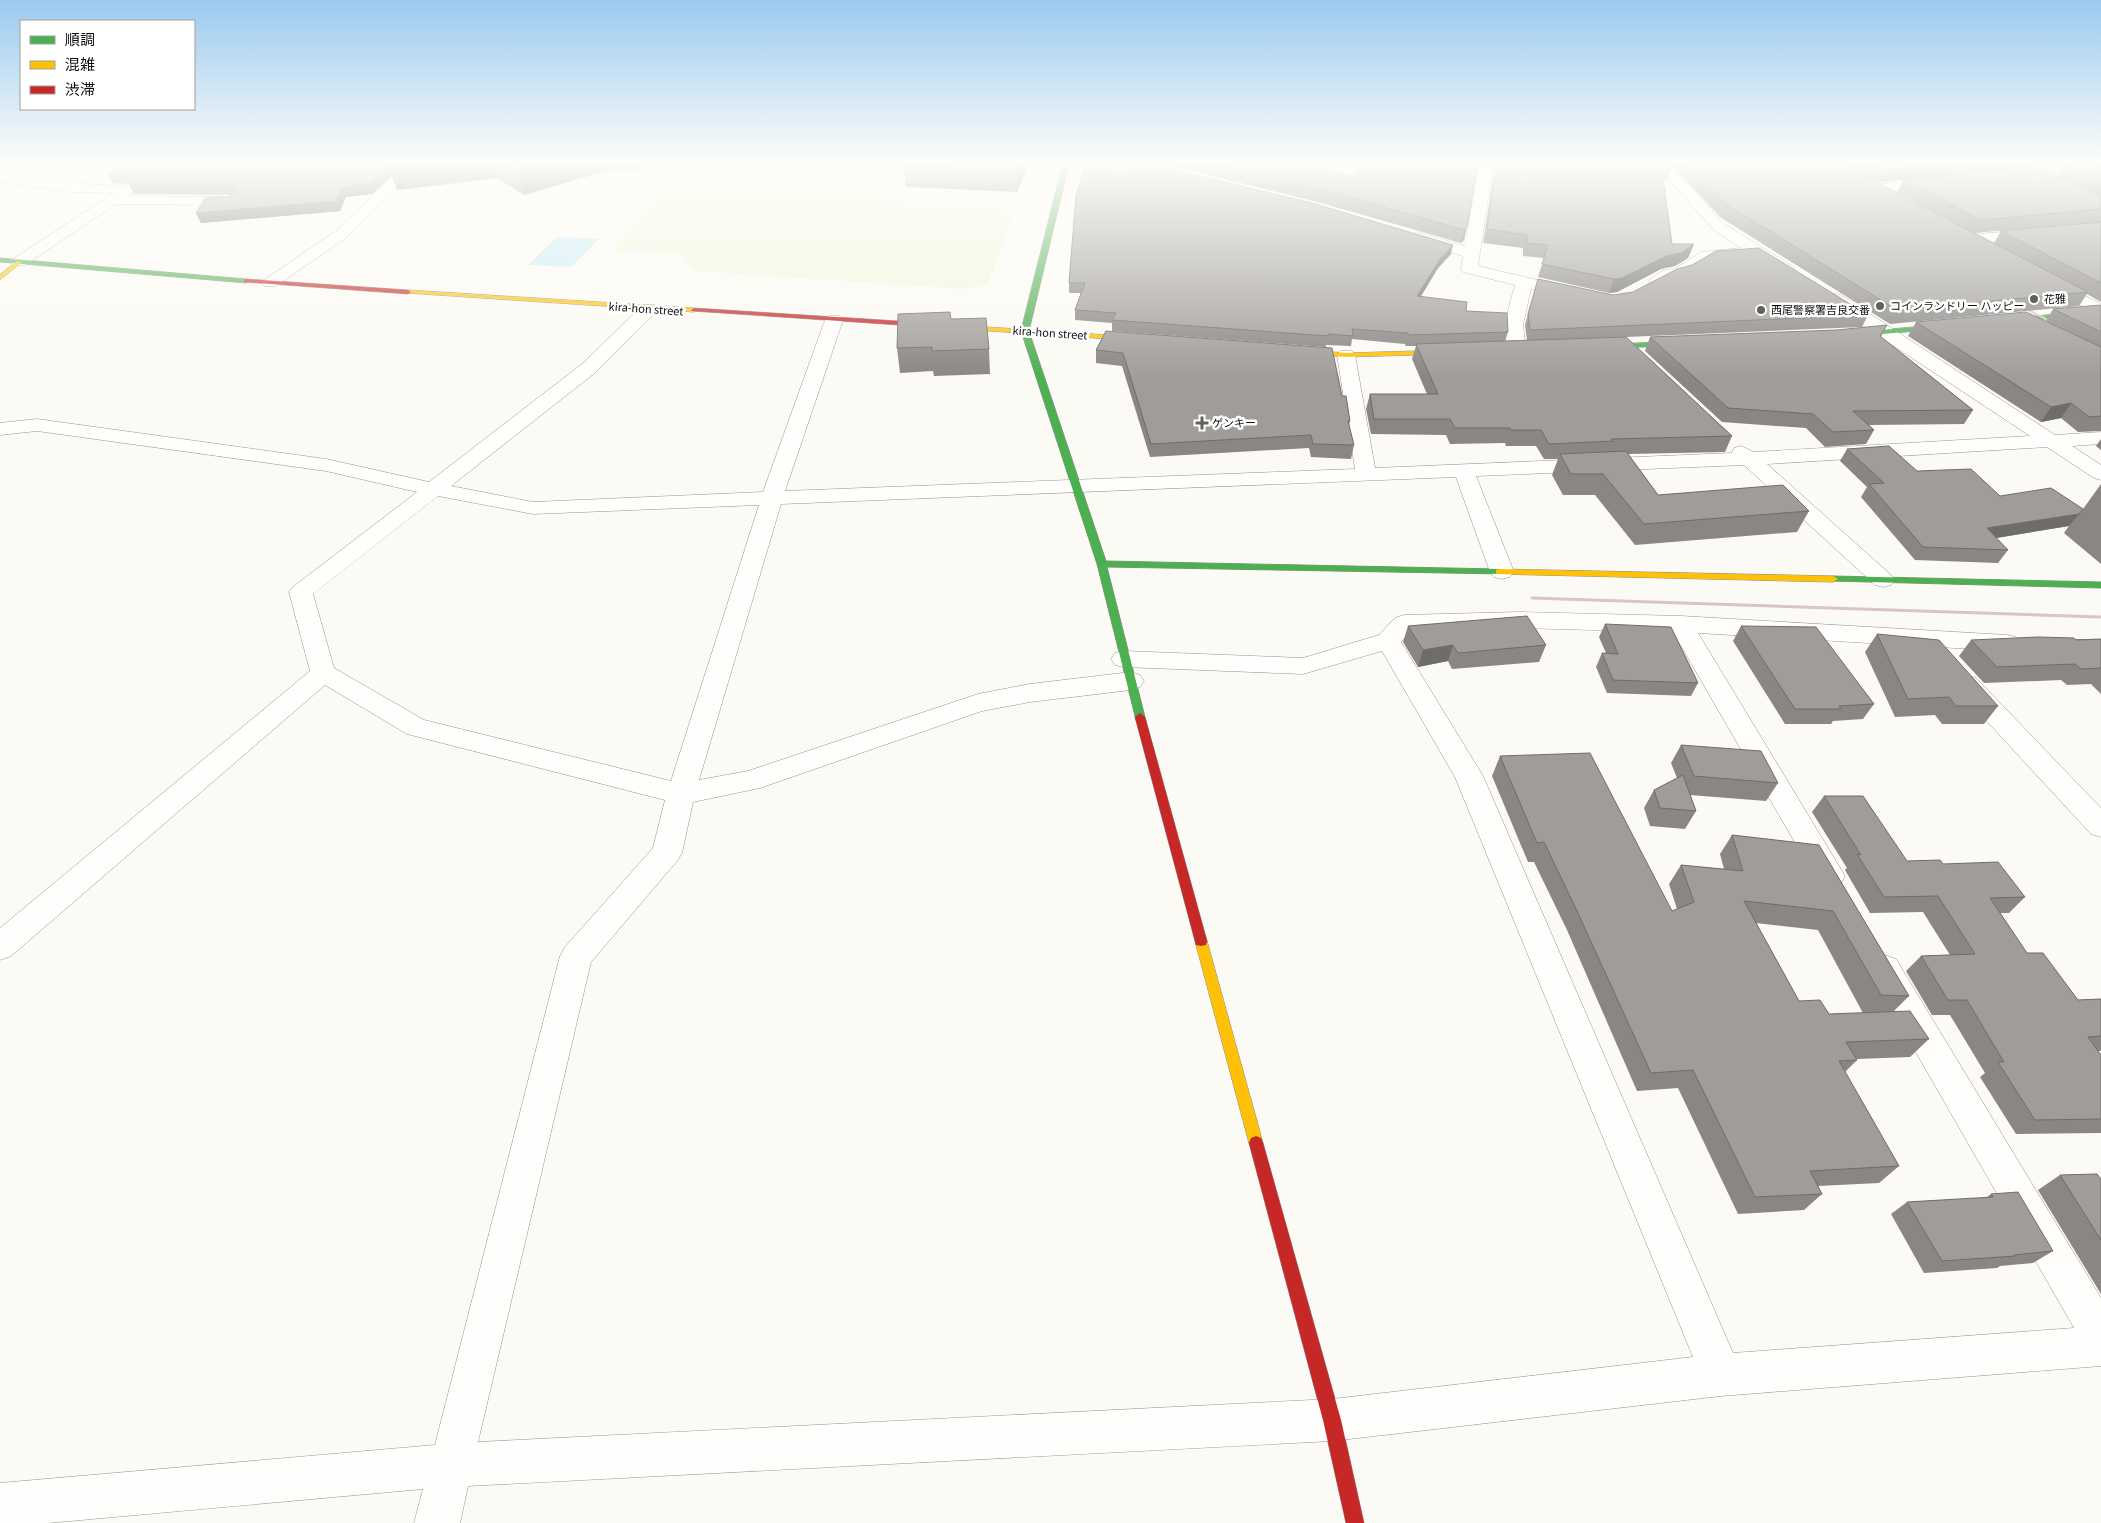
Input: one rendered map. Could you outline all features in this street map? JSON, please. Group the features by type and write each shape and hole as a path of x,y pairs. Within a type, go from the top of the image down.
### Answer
{"main road":[{"path":"1049,235 1024,331 1102,564 1127,670 1332,1420 1355,1523"},
{"name":"kira-hon street","path":"0,260 270,283 1151,340"},
{"path":"0,278 19,262"},
{"path":"1993,323 2101,311"},
{"path":"1830,337 1964,325"},
{"path":"1581,348 1702,342"},
{"path":"1288,350 1346,355 1460,352"},
{"path":"1102,564 2101,585"}],"street":[{"path":"19,262 60,235"},
{"path":"270,283 339,235"},
{"path":"1410,235 1471,253"},
{"path":"1474,235 1469,269 1588,297"},
{"path":"1732,235 1798,277"},
{"path":"1961,235 1996,254"},
{"path":"1970,240 2024,235"},
{"path":"1646,286 1668,274 1681,272 1707,255 1759,252"},
{"path":"2040,278 2101,311"},
{"path":"1517,350 1514,325 1524,281"},
{"path":"1822,292 2101,474"},
{"path":"650,309 589,368 300,592 322,674 416,727 681,794 750,781 978,703 1127,670 1303,666 1388,641 1404,623 1519,620 1681,624 2033,644"},
{"path":"437,1523 576,956 667,853 681,794 772,497 834,320"},
{"path":"2023,320 2049,334"},
{"path":"1627,346 1648,366"},
{"path":"1346,355 1366,474"},
{"path":"0,428 36,425 316,464 533,508 1747,459 2101,438"},
{"path":"1726,439 1883,580"},
{"path":"1463,469 1502,572"},
{"path":"1681,624 1843,898"},
{"path":"1925,639 2101,826"},
{"path":"1388,641 1469,776 1720,1374"},
{"path":"0,947 322,674"},
{"path":"1868,941 2101,1336"},
{"path":"0,1505 452,1465 1332,1420 1720,1374 2101,1346"}],"green space":[{"path":"624,235 1006,235 988,283 965,289 693,271 681,254 616,251 617,243"}],"water":[{"path":"557,237 599,239 571,267 528,265"}],"building":[{"path":"1073,235 1420,235 1453,245 1441,258 1417,296 1467,302 1466,311 1507,313 1508,332 1409,335 1408,333 1352,329 1353,336 1328,334 1328,336 1112,320 1116,313 1075,310 1085,283 1069,283"},
{"path":"1527,235 1671,235 1672,244 1694,244 1681,253 1666,256 1622,278 1614,279 1542,264 1548,245 1527,243"},
{"path":"1776,235 1978,235 2088,292 1897,310"},
{"path":"2009,235 2101,235 2101,283"},
{"path":"1759,248 1868,315 1530,330 1528,314 1538,279 1613,295 1633,292 1677,269 1692,265 1716,251"},
{"path":"2101,305 2101,332 2053,309"},
{"path":"950,312 951,319 986,318 989,349 932,351 932,347 897,348 898,314"},
{"path":"2026,312 2101,347 2101,416 2089,417 2071,403 2051,407 1916,322"},
{"path":"1887,325 1880,336 1973,410 1853,411 1874,430 1833,432 1813,414 1728,408 1650,337 1837,330"},
{"path":"1106,331 1332,348 1342,396 1346,396 1350,421 1348,421 1354,445 1313,444 1311,435 1151,444 1123,353 1096,350"},
{"path":"1626,337 1732,436 1611,439 1613,441 1549,444 1541,430 1455,428 1450,419 1374,419 1370,394 1438,394 1416,344"},
{"path":"1889,446 1917,471 1971,469 2000,496 2051,488 2083,509 2079,514 1987,528 2008,550 1923,547 1869,484 1884,483 1847,449"},
{"path":"1626,451 1658,495 1783,485 1809,511 1644,524 1603,474 1571,474 1560,454"},
{"path":"1527,616 1546,645 1458,653 1453,645 1423,650 1408,626"},
{"path":"1605,624 1671,627 1698,683 1613,680 1602,653 1618,654"},
{"path":"1741,626 1816,627 1874,704 1839,706 1841,709 1795,709"},
{"path":"1877,634 1939,640 1998,706 1956,706 1949,697 1908,699"},
{"path":"2038,637 2074,638 2076,640 2101,639 2101,668 2081,669 2075,664 1997,667 1971,640"},
{"path":"1681,745 1761,751 1778,783 1694,776"},
{"path":"1590,753 1672,911 1694,902 1681,865 1743,871 1732,835 1819,845 1909,996 1881,995 1833,911 1744,901 1799,1001 1820,1000 1829,1014 1910,1011 1929,1039 1846,1042 1857,1060 1839,1061 1899,1166 1810,1171 1822,1194 1755,1197 1693,1070 1651,1073 1544,842 1537,843 1500,756"},
{"path":"1683,775 1696,811 1660,808 1654,790"},
{"path":"1824,796 1863,796 1907,861 1940,860 1943,864 1998,862 2025,897 1990,898 2027,953 2043,953 2078,1000 2101,999 2101,1036 2088,1037 2101,1055 2101,1119 2035,1120 1998,1062 2004,1062 1967,1000 1948,1000 1921,956 1975,954 1938,896 1884,897 1857,854 1861,855"},
{"path":"2097,1174 2101,1179 2101,1240 2060,1175"},
{"path":"2018,1192 2053,1251 2015,1256 1942,1261 1907,1202 1993,1197 1991,1194"}],"railway":[{"path":"2017,304 2057,325"},
{"path":"1532,598 2101,617"}],"traffic: fast":[{"path":"1025,331 1049,235"},
{"path":"0,260 246,281"},
{"path":"2003,322 2101,311"},
{"path":"1846,335 1950,326"},
{"path":"1025,331 1102,564 1140,717"},
{"path":"1596,347 1686,343"},
{"path":"1102,564 1499,572"},
{"path":"1833,579 2101,585"}],"traffic: slow":[{"path":"0,278 19,262"},
{"path":"408,292 694,310"},
{"path":"929,325 1139,339"},
{"path":"1297,351 1346,355 1451,352"},
{"path":"1499,572 1833,579"},
{"path":"1201,941 1256,1143"}],"traffic: jam":[{"path":"246,281 408,292"},
{"path":"694,310 929,325"},
{"path":"1140,717 1201,941"},
{"path":"1256,1143 1332,1420 1355,1523"}],"place":[{"name":"花雅","path":"2034,299"},
{"name":"コインランドリー ハッピー","path":"1880,306"},
{"name":"西尾警察署吉良交番","path":"1761,310"},
{"name":"ゲンキー","path":"1202,423"}]}
